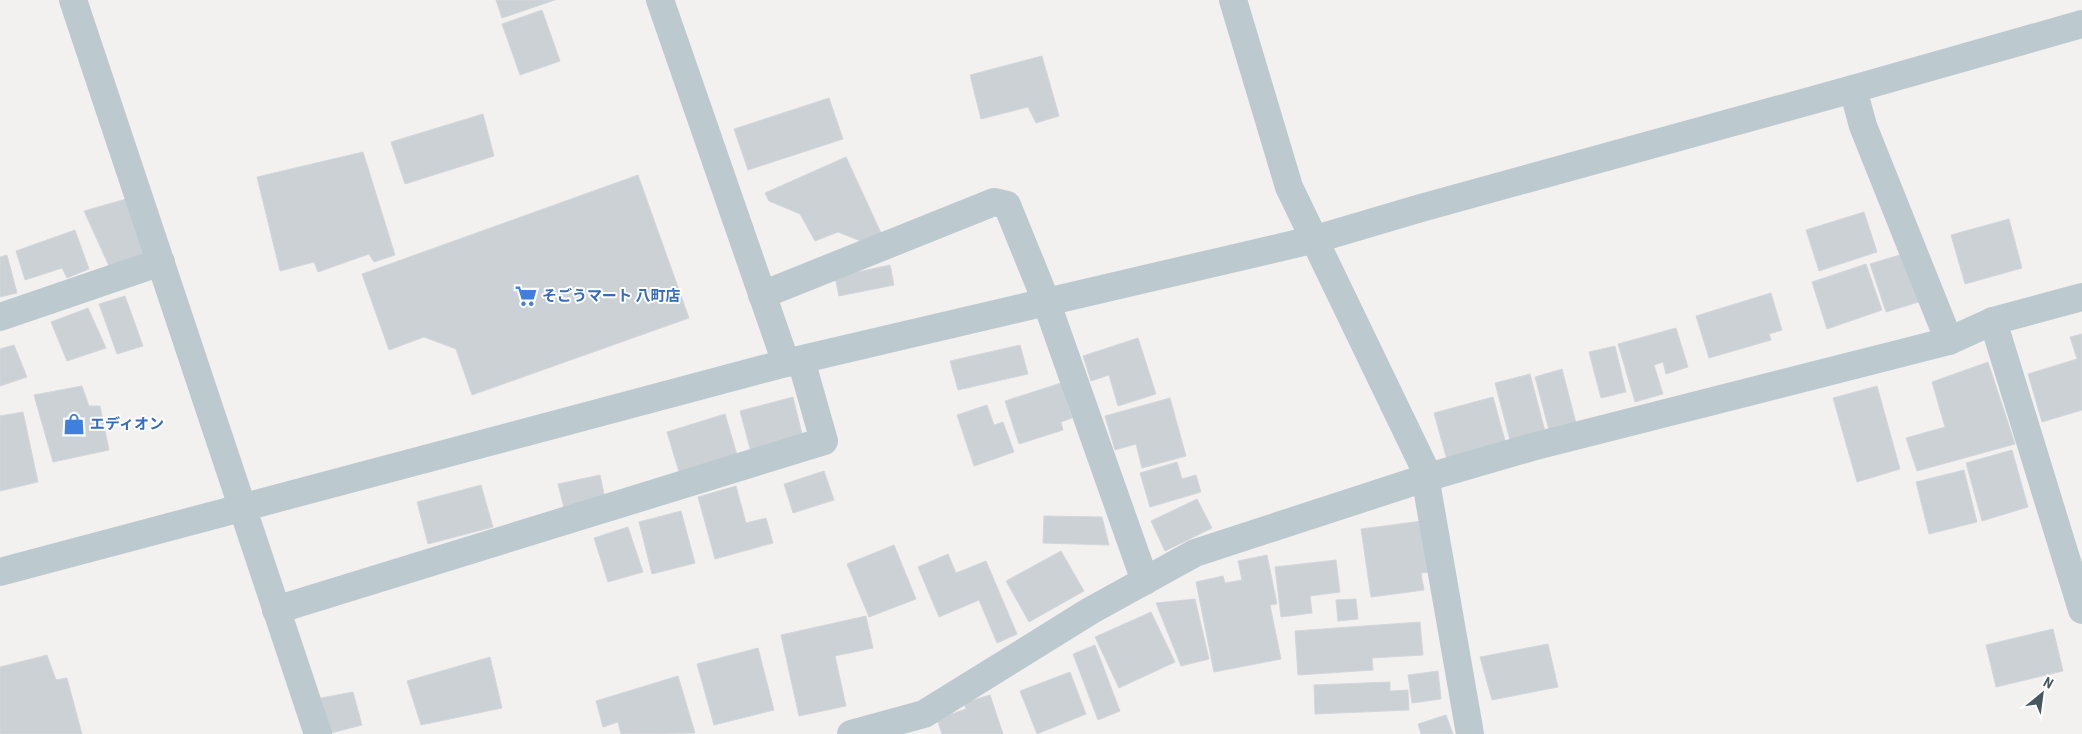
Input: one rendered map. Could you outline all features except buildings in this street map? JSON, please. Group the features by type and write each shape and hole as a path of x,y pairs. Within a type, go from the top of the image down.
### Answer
{"street":[{"path":"73,0 318,734"},
{"path":"276,610 824,440 793,361 762,295 660,0"},
{"path":"1233,0 1289,186 1423,465 1470,734"},
{"path":"0,572 793,361 1316,239 2082,24"},
{"path":"1853,89 1863,126 1950,341"},
{"path":"762,295 994,202 1008,205 1046,301 1145,581"},
{"path":"0,317 160,262"},
{"path":"851,734 919,725 924,714 1090,611 1195,553 1425,478 1542,444 1950,341 1993,321 2082,297"},
{"path":"1993,321 2082,610"}],"place":[{"name":"そごうマート 八町店","path":"526,296"},
{"name":"エディオン","path":"74,424"}]}
